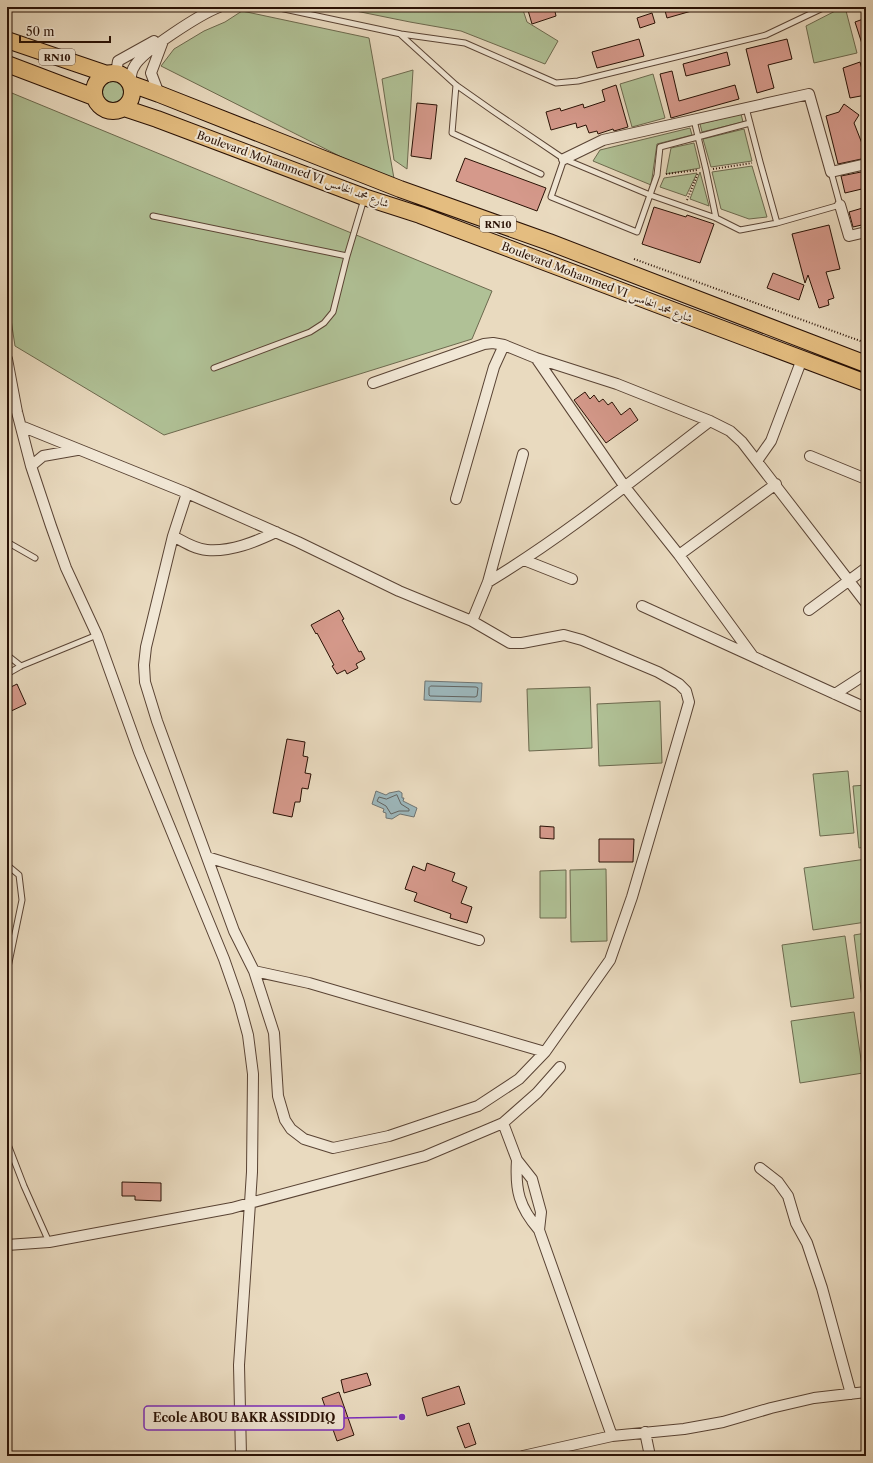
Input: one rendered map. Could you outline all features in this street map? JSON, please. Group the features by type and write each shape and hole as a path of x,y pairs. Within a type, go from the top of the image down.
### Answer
{"main road":[{"name":"RN10","path":"7,40 126,78 130,83"},
{"name":"RN10","path":"7,64 94,97 99,105 106,110 115,112 124,108"},
{"path":"94,97 94,88 99,79 112,74"},
{"path":"124,108 130,102 132,93 130,83"},
{"name":"Boulevard Mohammed VI شارع محمد الخامس","path":"130,83 400,189 548,242 866,364"},
{"name":"Boulevard Mohammed VI شارع محمد الخامس","path":"124,108 364,197 420,215 866,383"}],"street":[{"path":"130,83 134,67 149,51 164,40 219,7"},
{"path":"112,74 118,61 153,41 164,40"},
{"path":"160,94 151,73 164,40"},
{"path":"564,159 603,140 809,94 831,172 866,164"},
{"path":"840,205 849,236 866,232"},
{"path":"373,383 484,344 493,343 504,345 536,358 617,384 710,421 730,431 742,442 776,484 866,603"},
{"path":"456,499 494,367 504,345"},
{"path":"536,358 625,486 679,555 752,655"},
{"path":"7,359 30,466 66,568 98,635 139,752 224,959 239,1002 248,1035 253,1074 252,1172 239,1365 241,1456"},
{"path":"757,461 770,441 802,359"},
{"path":"488,582 524,560 710,421"},
{"path":"21,426 187,493 276,532 399,591 472,621 510,643 522,644 564,635 582,640 658,672 679,684 686,692 689,702 632,897 610,960 545,1052 519,1079 478,1106 389,1136 333,1148 304,1139 291,1129 285,1120 278,1096 274,1033 254,971 234,931 157,721 145,682 144,665 146,647 173,536 187,493"},
{"path":"30,466 43,456 78,449"},
{"path":"472,621 488,582 523,454"},
{"path":"810,456 866,479"},
{"path":"679,555 776,484"},
{"path":"173,536 197,548 208,550 241,546 276,532"},
{"path":"524,560 572,579"},
{"path":"809,610 866,568"},
{"path":"642,606 866,708"},
{"path":"835,694 866,674"},
{"path":"207,857 479,940"},
{"path":"254,971 309,983 545,1052"},
{"path":"7,1245 49,1242 232,1208 425,1156 503,1123 537,1093 560,1067"},
{"path":"503,1123 517,1160 532,1179 541,1212 539,1230"},
{"path":"517,1160 515,1178 520,1197 531,1220 539,1230 612,1436"},
{"path":"760,1168 778,1182 788,1196 796,1223 807,1243 822,1288 851,1394"},
{"path":"523,1456 612,1436 684,1429 723,1422 771,1408 814,1398 866,1392"},
{"path":"645,1432 650,1456"}],"lane":[{"path":"275,7 301,10 401,34 465,44 556,83 578,81 766,35 825,7"},
{"path":"401,34 456,85 564,159 650,195 716,218 740,230 777,223 840,205 831,172"},
{"path":"456,85 452,133 541,174"},
{"path":"746,108 777,223"},
{"path":"694,120 716,218"},
{"path":"564,159 551,197 637,232 657,175 660,147 750,123"},
{"path":"214,368 310,332 324,323 333,312 364,197"},
{"path":"153,216 347,256"},
{"path":"7,542 35,558"},
{"path":"7,674 21,666 98,635"},
{"path":"7,655 21,666"},
{"path":"7,865 19,875 22,900 7,972"},
{"path":"7,1142 24,1186 49,1242"}],"path":[{"path":"706,170 760,162"},
{"path":"657,175 699,170 685,206"}],"green space":[{"path":"336,7 522,7 527,22 558,41 545,64 461,31"},
{"path":"845,7 857,53 814,63 806,26"},
{"path":"242,11 369,38 395,184 161,66 174,49 204,31 225,22"},
{"path":"413,70 407,169 394,160 382,79"},
{"path":"653,74 665,118 632,127 620,84"},
{"path":"113,78 123,82 127,92 123,102 113,106 103,102 99,92 103,82"},
{"path":"7,91 492,291 472,339 164,435 15,346 7,293"},
{"path":"741,114 743,122 702,132 700,124"},
{"path":"690,128 692,135 657,144 651,185 593,161 600,150"},
{"path":"744,129 752,161 711,167 703,139"},
{"path":"694,143 700,168 666,174 671,148"},
{"path":"752,166 767,217 749,219 721,209 712,172"},
{"path":"700,172 709,206 690,199"},
{"path":"697,173 686,196 660,187 664,178"},
{"path":"590,687 592,748 529,751 527,689"},
{"path":"660,701 662,763 599,766 597,704"},
{"path":"848,771 854,833 820,836 813,774"},
{"path":"866,785 866,847 859,848 853,786"},
{"path":"866,859 866,922 813,930 804,868"},
{"path":"606,869 607,941 571,942 570,870"},
{"path":"566,870 566,918 540,918 540,871"},
{"path":"866,933 866,997 862,998 854,935"},
{"path":"845,936 854,998 791,1007 782,945"},
{"path":"854,1012 863,1073 800,1083 791,1021"}],"water":[{"path":"425,681 482,683 481,702 424,700"},
{"path":"376,791 386,795 399,791 402,793 402,798 404,798 403,801 417,808 414,817 400,814 392,819 386,818 386,813 383,812 384,809 372,804"}],"building":[{"path":"527,7 554,7 556,16 532,24"},
{"path":"664,7 694,7 695,10 667,18"},
{"path":"652,13 655,23 640,28 637,18"},
{"path":"866,18 866,50 864,50 855,22"},
{"path":"639,39 644,56 597,68 592,52"},
{"path":"787,39 792,59 768,65 774,88 757,93 746,49"},
{"path":"727,52 730,65 686,76 683,64"},
{"path":"860,62 866,95 850,98 843,68"},
{"path":"672,71 679,101 735,85 739,99 671,118 660,74"},
{"path":"616,85 628,127 614,131 613,129 598,134 597,131 589,133 586,125 577,128 576,123 551,130 546,112 560,108 561,111 583,104 584,108 605,101 602,90"},
{"path":"417,103 437,105 431,159 411,156"},
{"path":"844,104 859,115 854,123 863,146 866,145 866,158 838,164 826,116 839,112"},
{"path":"465,158 546,188 537,211 456,181"},
{"path":"866,171 866,188 845,193 841,176"},
{"path":"654,207 686,217 687,215 714,224 700,263 642,244"},
{"path":"866,207 866,224 853,227 849,212"},
{"path":"829,225 840,269 826,272 834,298 828,300 829,305 819,308 808,275 805,283 792,234"},
{"path":"773,273 804,285 799,300 767,288"},
{"path":"585,392 590,399 594,395 599,402 603,399 608,405 612,402 621,415 630,408 638,420 606,443 574,400"},
{"path":"339,610 344,619 342,620 359,652 361,651 365,659 356,664 358,668 347,674 345,670 337,674 332,666 334,665 317,633 316,634 311,625"},
{"path":"17,684 26,704 7,713 7,689"},
{"path":"287,739 305,742 303,756 308,757 305,773 311,774 308,789 302,788 300,802 295,802 292,817 273,813"},
{"path":"540,826 554,827 554,839 540,838"},
{"path":"599,839 634,839 633,862 599,862"},
{"path":"427,863 455,873 452,881 467,887 461,903 472,907 467,923 450,918 451,914 414,901 417,893 405,889 413,866 425,871"},
{"path":"122,1182 161,1183 161,1201 135,1200 135,1196 122,1196"},
{"path":"367,1373 371,1385 344,1393 341,1380"},
{"path":"459,1386 465,1404 427,1416 422,1398"},
{"path":"339,1392 354,1435 337,1441 322,1398"},
{"path":"469,1423 476,1444 465,1448 457,1427"}],"place":[{"name":"Ecole ABOU BAKR ASSIDDIQ","path":"402,1417"}]}
